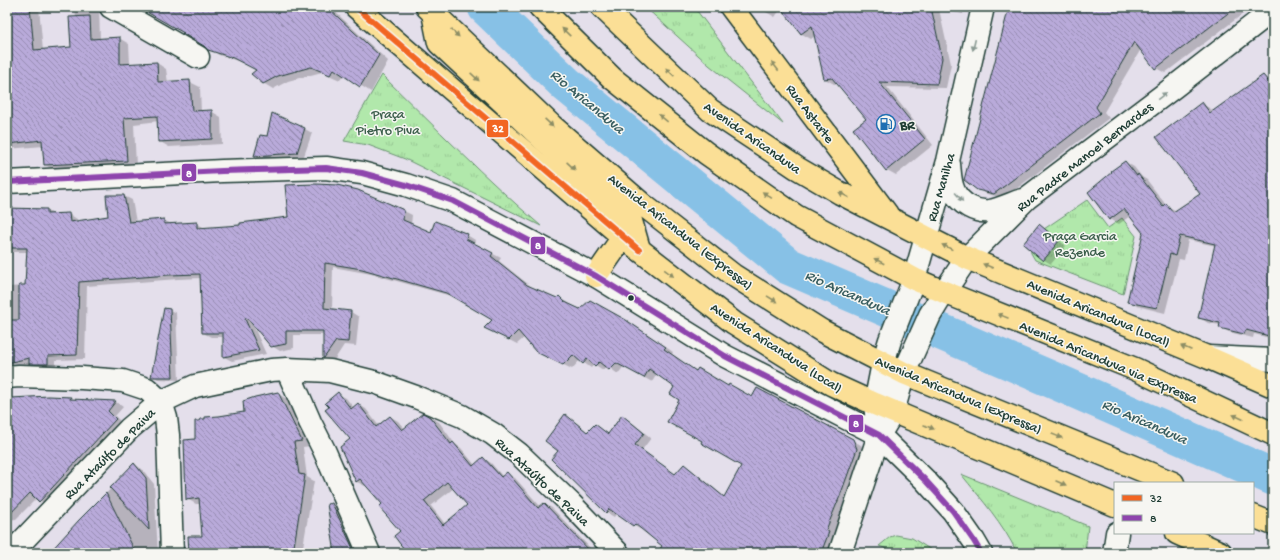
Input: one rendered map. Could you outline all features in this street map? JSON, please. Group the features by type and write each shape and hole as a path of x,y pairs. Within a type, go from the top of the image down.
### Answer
{"main road":[{"name":"Avenida Aricanduva (Local)","path":"356,7 631,243 734,323 831,384 1114,506"},
{"path":"540,7 612,78 706,153 796,216 914,279 944,292"},
{"name":"Avenida Aricanduva","path":"602,7 710,110 798,168 840,193 926,237"},
{"name":"Rua Astarte","path":"731,7 891,220"},
{"path":"430,10 439,43 631,221 631,243 596,276"},
{"name":"Avenida Aricanduva (Expressa)","path":"430,10 552,126 642,204 727,270 822,331 904,373 1171,482"},
{"name":"Avenida Aricanduva (Local)","path":"926,237 968,258 1207,357 1273,386"},
{"name":"Avenida Aricanduva via Expressa","path":"944,292 1135,369 1273,434"},
{"path":"1254,516 1273,524"},
{"path":"1179,534 1221,553"}],"street":[{"path":"111,7 198,56"},
{"name":"Rua Manilha","path":"884,408 883,363 890,340 914,279 948,161 983,7"},
{"name":"Rua Padre Manoel Bernardes","path":"884,408 904,373 930,315 968,258 1027,198 1273,10"},
{"path":"948,161 951,181 955,192 964,203 975,210 990,211 1027,198"},
{"path":"7,182 222,171 326,168 362,173 406,185 453,201 596,276 725,356 879,435 925,480 953,511 974,541 980,553"},
{"path":"1207,357 1273,360"},
{"path":"287,369 370,553"},
{"name":"Rua Ataúlfo de Paiva","path":"11,553 129,429 161,402 195,386 271,370 287,369 330,371 374,382 462,416 493,434 518,454 571,504 618,553"},
{"path":"7,377 20,376 123,381 147,389 161,402 166,418 168,435 172,553"},
{"path":"840,553 879,435 884,408"},
{"path":"1114,553 1117,534"}],"green space":[{"path":"645,7 694,7 783,124 709,65"},
{"name":"Praça Pietro Piva","path":"382,75 480,171 541,226 405,159 368,145 344,141"},
{"name":"Praça Garcia Rezende","path":"1087,200 1108,228 1122,218 1136,236 1123,294 1035,260 1031,253 1030,245 1044,229"},
{"path":"961,474 1088,526 1085,553 1017,553 998,521"},
{"path":"896,535 912,538 936,553 898,553 879,546 890,537"}],"building":[{"path":"7,7 30,7 34,50 71,47 69,17 90,16 91,39 120,37 120,64 157,62 158,82 190,80 192,111 212,110 212,139 158,142 157,116 124,118 127,161 44,165 42,140 9,144 7,123"},
{"path":"138,7 327,7 379,55 360,87 334,69 330,75 311,67 278,76 263,84 251,74 256,70 233,58 208,50 182,33 184,33"},
{"path":"780,7 931,7 942,58 937,84 879,82 925,139 886,171 853,129 866,119 832,78 824,79 812,26 801,34"},
{"path":"1009,7 1236,7 1155,69 1134,42 1096,107 1100,113 994,194 977,190 964,180"},
{"path":"1263,75 1273,87 1273,337 1246,330 1244,334 1219,328 1220,323 1198,318 1215,244 1180,236 1175,256 1170,254 1157,308 1127,302 1143,233 1124,209 1109,220 1088,192 1112,172 1111,171 1125,161 1137,176 1138,174 1163,206 1166,203 1173,212 1200,194 1156,137 1202,102 1210,113"},
{"path":"272,113 305,128 297,153 254,156 260,135 267,136"},
{"path":"285,185 337,185 358,190 404,210 403,220 431,232 435,221 468,234 466,239 493,253 491,256 527,285 557,298 559,296 565,302 580,309 590,300 626,320 666,347 664,349 696,371 698,368 728,386 729,384 752,397 757,388 853,439 857,449 826,530 829,532 821,553 657,553 662,546 635,524 633,526 609,509 606,513 551,459 558,451 545,441 565,414 587,432 595,424 608,434 622,415 644,433 635,445 675,474 684,464 724,497 741,466 701,443 702,441 667,422 679,400 670,394 674,387 649,369 644,378 616,363 609,370 599,362 595,366 587,359 583,364 573,355 563,365 536,352 518,331 509,340 484,328 492,320 446,293 362,269 325,263 324,308 351,311 348,342 336,341 324,358 323,331 286,331 286,344 271,347 247,318 245,319 259,350 223,357 223,333 202,333 200,274 79,282 77,355 48,356 48,364 29,364 29,358 7,363 7,320 19,320 19,285 25,285 27,248 7,248 7,208 47,209 47,214 69,213 70,222 108,216 106,195 124,195 129,222 164,219 164,224 197,222 197,228 240,225 240,223 288,217"},
{"path":"1039,224 1059,241 1043,261 1023,244"},
{"path":"164,308 170,309 173,377 151,377"},
{"path":"278,392 302,441 294,442 299,474 305,475 293,553 189,553 188,536 202,536 199,498 186,500 184,440 195,439 195,421 205,419 205,417 244,412 243,401"},
{"path":"338,392 351,409 358,403 376,427 390,416 402,430 423,413 430,417 451,444 453,442 473,466 483,457 501,477 507,472 538,508 544,503 592,553 407,553 394,536 400,531 379,507 382,504 360,479 356,482 340,447 350,439 325,410 329,407 325,403","holes":["447,482 467,505 443,525 424,501"]},
{"path":"49,396 71,397 70,399 116,401 108,411 116,419 39,502 30,493 7,517 7,409 12,409 11,398"},
{"path":"134,463 146,478 149,530 110,488"},
{"path":"106,493 136,553 49,553 79,520"},
{"path":"332,503 355,553 335,553 327,504"}],"waterway":[{"name":"Rio Aricanduva","path":"486,7 566,84 788,266 1273,477"}],"transit line":[{"name":"32","path":"356,7 639,250"},
{"name":"8","path":"7,182 222,171 326,168 362,173 406,185 453,201 596,276 725,356 879,435 925,480 953,511 981,553"}],"place":[{"name":"BR","path":"886,124"}]}
